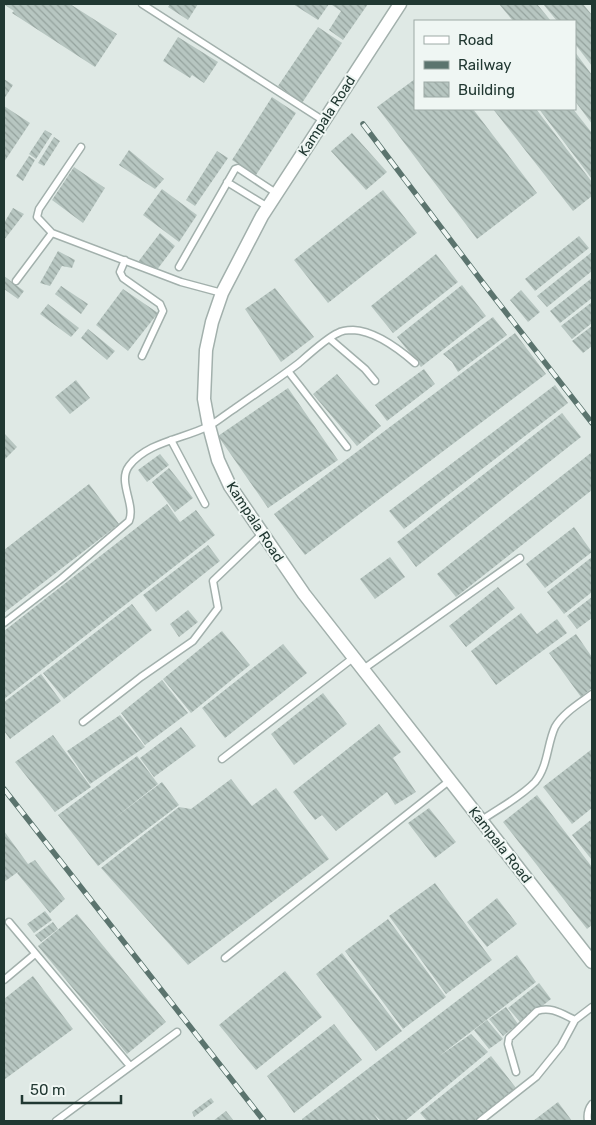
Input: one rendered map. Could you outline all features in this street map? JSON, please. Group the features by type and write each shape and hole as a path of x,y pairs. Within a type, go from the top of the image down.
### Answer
{"street":[{"name":"Kampala Road","path":"400,4 276,193 222,293 212,322 206,350 204,398 209,426 218,460 230,486 304,594 592,962"}],"lane":[{"path":"142,4 324,121"},
{"path":"81,147 39,210 37,217 52,233 76,244 125,260 181,282 222,293"},
{"path":"179,267 235,169 238,168 276,193"},
{"path":"227,182 268,207"},
{"path":"16,281 52,233"},
{"path":"125,260 120,272 123,278 160,304 163,311 142,356"},
{"path":"4,623 61,579 125,525 131,516 130,502 125,485 127,469 134,460 158,445 209,426 288,371 338,333 352,330 367,333 392,344 415,363"},
{"path":"330,339 375,380"},
{"path":"288,371 347,447"},
{"path":"171,440 205,504"},
{"path":"84,722 141,677 194,641 218,608 213,581 262,534"},
{"path":"362,670 520,558"},
{"path":"222,759 353,658"},
{"path":"482,820 524,792 536,781 542,772 556,726 566,714 592,694"},
{"path":"581,702 592,702"},
{"path":"225,958 449,780"},
{"path":"9,922 130,1066"},
{"path":"4,980 35,954"},
{"path":"480,1121 536,1077 561,1046 575,1020 592,1007"},
{"path":"516,1072 508,1044 509,1038 536,1011 551,1009 575,1020"},
{"path":"56,1121 177,1032"},
{"path":"588,1121 592,1104"}],"building":[{"path":"6,4 70,4 117,34 95,67 12,13 14,11"},
{"path":"170,4 198,4 188,20 168,7"},
{"path":"293,4 329,4 318,20"},
{"path":"333,4 368,4 343,40 329,30 341,11"},
{"path":"499,4 537,4 550,20 512,20"},
{"path":"543,4 583,4 592,15 592,66 576,45 576,20 556,20"},
{"path":"318,27 342,43 302,103 278,86"},
{"path":"178,37 218,62 204,83 192,75 190,78 163,61"},
{"path":"576,53 592,75 592,124 576,102"},
{"path":"4,79 13,85 4,99"},
{"path":"414,80 414,110 474,110 537,193 477,239 377,107"},
{"path":"272,97 296,113 256,175 232,160"},
{"path":"4,106 30,123 4,162"},
{"path":"494,110 537,110 592,182 592,196 573,211"},
{"path":"540,110 574,110 592,133 592,179"},
{"path":"45,130 52,134 36,159 29,154"},
{"path":"352,133 387,172 366,190 331,151"},
{"path":"54,137 60,141 44,166 38,163"},
{"path":"129,150 164,179 155,189 119,165"},
{"path":"217,151 228,158 195,206 186,200"},
{"path":"29,156 35,160 23,181 16,176"},
{"path":"74,167 105,188 83,223 52,200"},
{"path":"162,189 197,215 179,242 143,215"},
{"path":"383,190 417,233 328,303 294,260"},
{"path":"13,208 24,214 4,240 4,223"},
{"path":"160,233 175,246 156,271 138,262"},
{"path":"579,236 589,248 535,291 525,279"},
{"path":"58,251 75,260 72,268 62,266 50,286 40,283"},
{"path":"592,252 592,271 547,307 537,296"},
{"path":"436,254 458,282 393,333 371,306"},
{"path":"4,276 24,291 18,299 4,289"},
{"path":"592,278 592,298 560,323 550,311"},
{"path":"462,285 486,316 421,367 397,337"},
{"path":"61,286 88,304 81,314 55,294"},
{"path":"275,288 314,337 281,362 245,309"},
{"path":"123,289 158,313 128,351 96,325"},
{"path":"521,290 540,312 528,322 510,300"},
{"path":"592,302 592,323 572,339 561,326"},
{"path":"48,304 79,328 71,337 40,314"},
{"path":"493,317 507,335 458,372 452,362 443,354"},
{"path":"592,326 592,346 583,353 572,341"},
{"path":"88,329 115,351 107,360 81,338"},
{"path":"515,333 546,374 305,555 274,514"},
{"path":"424,369 435,384 387,421 375,405"},
{"path":"337,374 381,426 357,446 313,394"},
{"path":"76,380 90,398 70,414 55,397"},
{"path":"555,385 568,403 404,529 389,511"},
{"path":"288,388 338,460 268,508 218,436"},
{"path":"562,413 581,437 416,567 397,542"},
{"path":"4,433 17,447 4,460"},
{"path":"592,452 592,490 456,597 437,574"},
{"path":"160,454 169,465 147,482 138,470"},
{"path":"169,468 193,498 175,512 152,482"},
{"path":"89,484 119,524 4,613 4,550"},
{"path":"167,504 180,522 196,510 215,535 4,699 4,631"},
{"path":"574,527 592,552 545,588 526,564"},
{"path":"208,545 220,561 156,612 143,595"},
{"path":"390,557 405,577 375,599 360,579"},
{"path":"592,557 592,592 564,614 547,592"},
{"path":"498,587 515,608 466,647 449,626"},
{"path":"592,597 592,618 577,629 567,616"},
{"path":"132,604 152,630 64,699 43,673"},
{"path":"188,610 198,622 179,637 170,624"},
{"path":"521,613 537,634 557,619 567,633 496,685 471,651"},
{"path":"222,631 250,665 191,713 163,679"},
{"path":"576,634 592,657 592,688 581,697 549,653"},
{"path":"283,644 307,673 225,738 202,708"},
{"path":"41,674 61,701 10,739 4,731 4,702"},
{"path":"162,680 188,713 145,745 121,713"},
{"path":"323,693 347,724 294,765 271,734"},
{"path":"120,715 145,747 90,784 67,751"},
{"path":"379,724 401,752 393,758 416,792 395,805 387,792 336,831 322,815 315,820 293,792"},
{"path":"181,727 196,746 154,777 140,758"},
{"path":"53,735 91,787 55,812 15,762"},
{"path":"592,749 592,808 572,824 543,787"},
{"path":"137,756 158,784 112,820 162,782 179,805 98,866 58,815"},
{"path":"231,779 252,806 276,788 329,859 188,965 101,868 179,807 191,809"},
{"path":"537,795 592,867 592,925 587,929 503,822"},
{"path":"429,808 456,842 435,858 408,823"},
{"path":"592,819 592,860 572,835"},
{"path":"4,831 28,864 35,860 65,899 50,913 17,873 22,869 4,882"},
{"path":"435,883 492,960 446,994 389,916"},
{"path":"497,898 517,924 487,947 467,922"},
{"path":"45,911 52,920 34,933 27,924"},
{"path":"77,914 166,1022 127,1054 38,946"},
{"path":"388,919 446,997 403,1029 345,951"},
{"path":"53,922 58,929 41,942 35,935"},
{"path":"342,953 402,1031 376,1051 316,974"},
{"path":"517,955 536,982 438,1057 471,1034 488,1052 405,1121 381,1121 374,1114 379,1121 303,1121 302,1119"},
{"path":"285,971 322,1017 256,1070 219,1025"},
{"path":"33,976 73,1029 5,1079 4,999"},
{"path":"539,983 551,999 521,1023 508,1008"},
{"path":"506,1007 518,1024 503,1036 489,1019"},
{"path":"487,1020 503,1039 489,1049 474,1030"},
{"path":"334,1024 362,1060 294,1113 267,1076"},
{"path":"491,1056 516,1088 474,1121 427,1121 420,1113"},
{"path":"211,1098 214,1102 194,1117 192,1112"},
{"path":"558,1102 572,1121 533,1121"},
{"path":"226,1111 234,1121 213,1121"}],"railway":[{"path":"363,124 592,423"},
{"path":"4,789 264,1121"}]}
